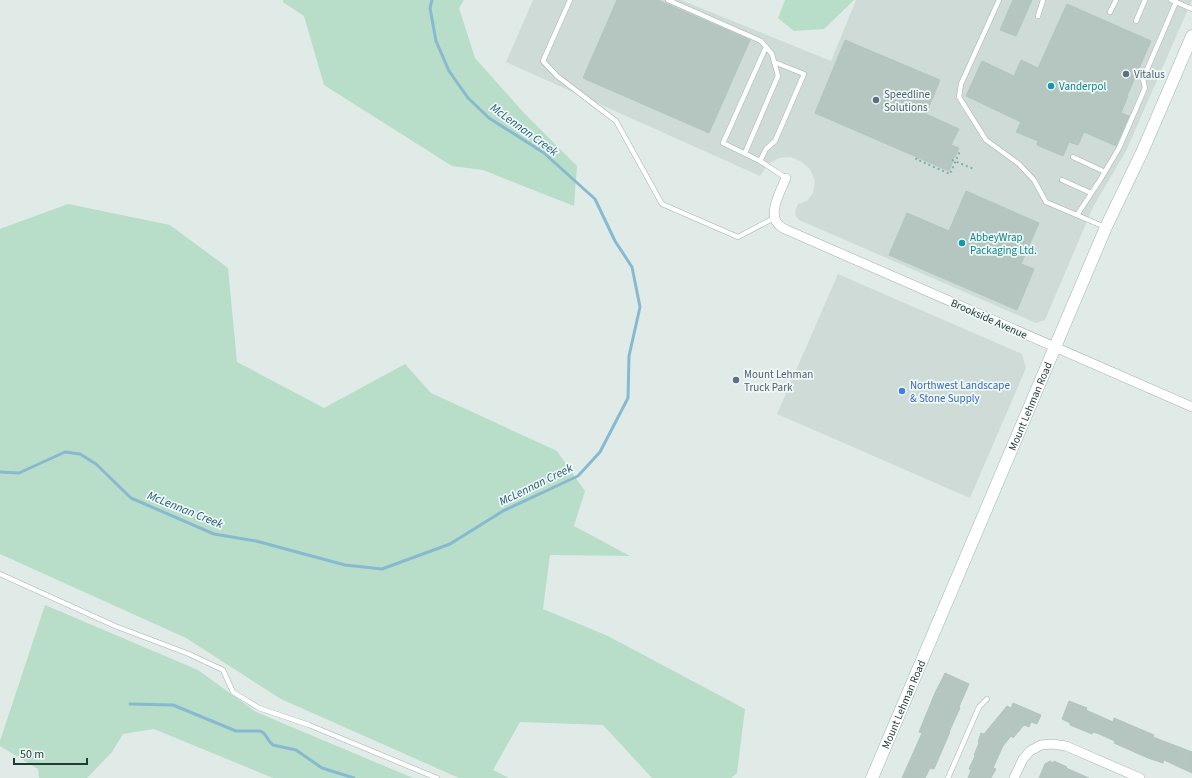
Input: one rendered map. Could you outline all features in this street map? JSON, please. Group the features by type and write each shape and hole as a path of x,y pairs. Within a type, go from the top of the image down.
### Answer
{"main road":[{"name":"Mount Lehman Road","path":"872,778 1106,227 1143,150 1192,36"}],"street":[{"path":"774,218 774,208 786,178"},
{"name":"Brookside Avenue","path":"774,218 778,225 787,230 1192,407"},
{"path":"1014,778 1023,759 1030,751 1041,745 1052,744 1066,746 1140,778"}],"lane":[{"path":"570,0 543,61 557,76 616,121 662,204 738,237 774,218"},
{"path":"668,0 761,41 772,54 778,76 745,153"},
{"path":"999,0 961,84 959,97 986,140 1019,164 1034,180 1046,202 1106,227"},
{"path":"1038,16 1043,0"},
{"path":"1110,12 1116,0"},
{"path":"1136,21 1145,0"},
{"path":"1077,215 1119,148 1145,88 1143,78 1174,1 1192,9"},
{"path":"766,47 723,143 760,161 786,178"},
{"path":"760,161 766,150 775,142 804,74 774,62"},
{"path":"1073,157 1105,172"},
{"path":"1062,180 1091,193"},
{"path":"0,574 115,626 188,654 223,670 233,692 259,708 309,725 437,778"},
{"path":"948,778 979,707 987,699"}],"path":[{"path":"917,158 916,159 950,174 960,151"},
{"path":"952,160 974,169"}],"shaded area":[{"path":"533,0 681,0 831,61 856,0 1192,0 1126,151 1093,207 1045,320 1036,323 799,220 795,212 798,204 807,201 813,193 815,181 810,169 802,162 791,157 779,158 768,164 760,176 506,62"},
{"name":"Northwest Landscape & Stone Supply","path":"838,274 1022,354 1026,368 970,498 777,414"}],"green space":[{"path":"283,0 464,0 459,8 475,58 524,113 577,166 574,206 483,170 452,166 324,85 304,16 283,2"},
{"path":"785,0 854,0 824,29 794,31 778,18"},
{"path":"68,204 170,225 228,268 237,362 324,408 405,364 431,393 557,451 585,491 574,526 630,556 550,555 543,609 608,636 745,709 737,773 731,778 652,778 603,725 520,722 493,770 509,778 459,778 281,699 186,638 0,554 0,229"},
{"path":"45,605 198,670 256,712 413,778 273,778 154,729 123,734 112,752 87,778 39,778 38,769 0,746 0,741"}],"building":[{"path":"617,0 658,0 750,40 709,133 583,78"},
{"path":"1013,0 1032,0 1016,36 1000,30"},
{"name":"Vanderpol","path":"1067,4 1151,41 1121,113 1129,116 1116,146 1084,132 1078,145 1069,142 1063,156 1037,145 1038,141 1016,132 1021,122 966,96 982,61 1014,76 1021,60 1038,68"},
{"name":"Speedline Solutions","path":"845,40 940,80 926,114 959,129 951,145 959,148 952,160 949,171 815,113"},
{"name":"AbbeyWrap Packaging Ltd.","path":"966,191 1039,223 1021,264 1034,269 1017,310 889,255 907,213 949,231"},
{"path":"945,673 969,684 959,707 960,708 934,769 930,768 925,778 902,778 922,733 919,732"},
{"path":"1069,701 1087,708 1086,710 1113,722 1114,718 1154,735 1153,737 1192,752 1192,773 1164,760 1163,763 1148,758 1114,743 1115,741 1099,734 1093,732 1092,734 1070,725 1070,723 1062,719"},
{"path":"1013,703 1041,715 1037,724 1031,722 1029,727 1024,725 1013,738 1011,736 1003,746 993,768 996,769 991,778 968,778 971,770 969,769 975,756 974,755 981,733 984,734 1007,706 1011,708"},
{"path":"1050,761 1053,763 1054,761 1089,778 1039,778 1045,764"}],"waterway":[{"name":"McLennan Creek","path":"0,472 19,473 65,452 80,454 96,464 131,498 214,534 256,541 345,565 382,569 450,544 503,511 578,476 600,452 628,398 629,356 640,307 632,267 615,241 595,199 544,153 489,118 468,98 449,71 436,41 430,8 432,0"},
{"path":"130,704 173,705 236,731 260,731 264,733 273,745 296,750 322,768 354,778"}],"place":[{"name":"Vitalus","path":"1126,74"},
{"name":"Vanderpol","path":"1051,86"},
{"name":"Speedline Solutions","path":"876,100"},
{"name":"AbbeyWrap Packaging Ltd.","path":"962,243"},
{"name":"Mount Lehman Truck Park","path":"736,380"},
{"name":"Northwest Landscape & Stone Supply","path":"902,391"}]}
